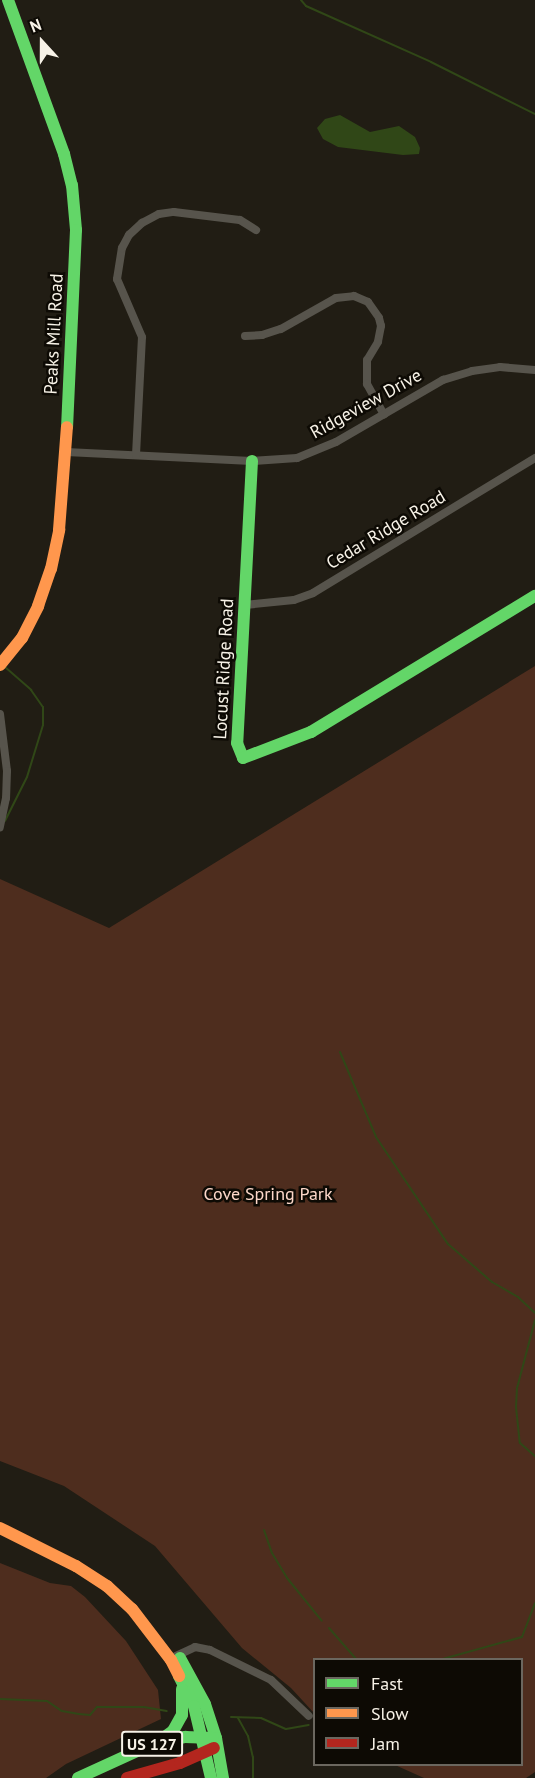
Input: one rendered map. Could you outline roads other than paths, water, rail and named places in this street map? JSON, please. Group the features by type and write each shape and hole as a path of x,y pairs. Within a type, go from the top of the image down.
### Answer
{"main road":[{"name":"Peaks Mill Road","path":"0,665 30,624 45,588 59,530 66,452 76,251 75,207 64,154 8,0"},
{"name":"Locust Ridge Road","path":"252,461 237,743 238,752 243,758 311,732 535,596"},
{"name":"US 127","path":"0,1528 76,1566 106,1586 132,1609 139,1609 145,1615 198,1689 211,1743 223,1778"},
{"name":"US 127","path":"78,1778 167,1736 179,1724 184,1702 175,1657"},
{"path":"180,1677 211,1743 211,1778"},
{"path":"148,1746 176,1738 211,1743"},
{"path":"127,1778 180,1763 211,1743"}],"street":[{"path":"136,455 142,337 117,279 122,248 129,235 159,214 174,212 240,220 256,230"},
{"path":"245,336 262,335 281,329 336,297 354,296 368,302 379,318 381,326 378,342 367,360 365,370 371,394 384,415"},
{"name":"Ridgeview Drive","path":"66,452 252,461 297,458 336,442 443,380 472,371 500,367 535,370"},
{"name":"Cedar Ridge Road","path":"245,604 294,600 313,593 535,458"},
{"path":"0,714 7,771 0,827"},
{"path":"175,1657 195,1647 210,1650 271,1680 309,1716"}],"waterway":[{"path":"301,0 306,6 431,62 535,114"},
{"path":"5,667 31,690 43,707 43,725 27,777 5,821"},
{"path":"340,1052 376,1137 448,1244 492,1282 518,1297 535,1313"},
{"path":"535,1320 517,1388 516,1407 520,1443 535,1456"},
{"path":"264,1530 272,1553 287,1578 322,1621"},
{"path":"446,1658 522,1637 535,1603"},
{"path":"329,1628 355,1658"},
{"path":"0,1699 47,1701 62,1711 90,1715 97,1707 144,1707 167,1711"},
{"path":"231,1717 261,1718 286,1729 309,1725"},
{"path":"238,1718 248,1736 253,1757 253,1778"}],"park label":[{"name":"Cove Spring Park","path":"268,1194"}]}
